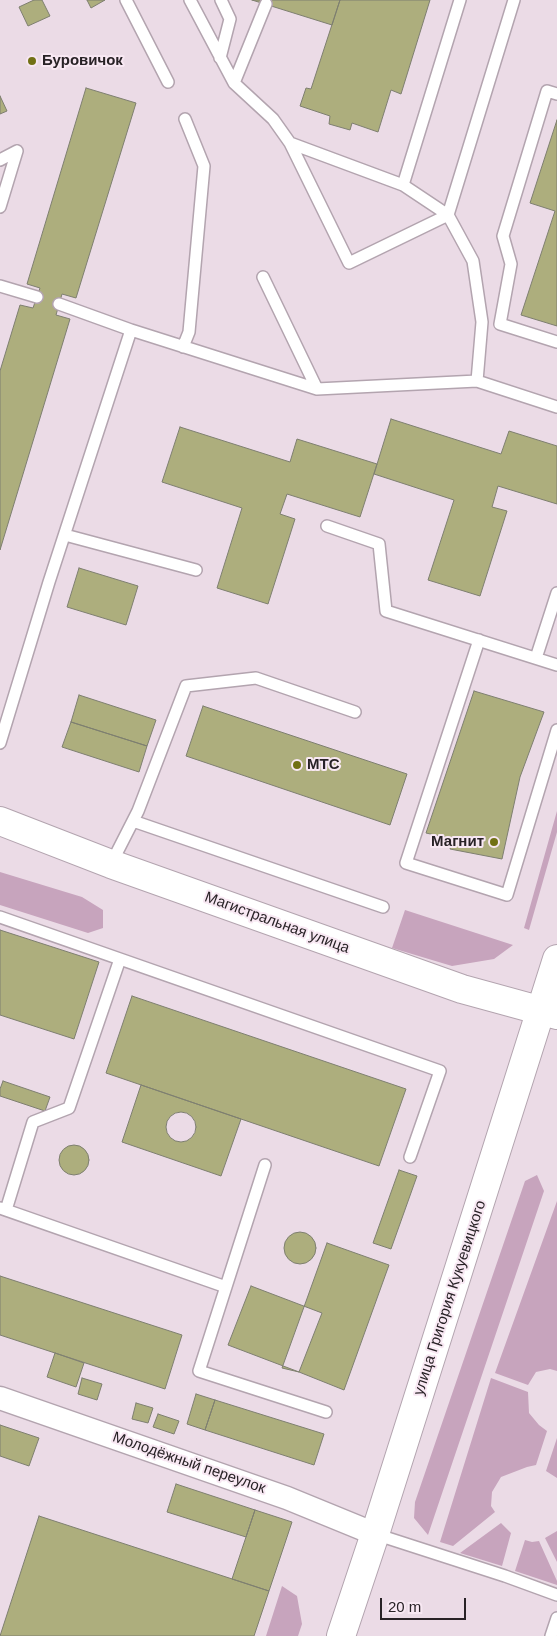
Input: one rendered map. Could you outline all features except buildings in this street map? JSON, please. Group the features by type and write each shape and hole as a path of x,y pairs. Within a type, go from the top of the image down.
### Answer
{"street":[{"name":"Магистральная улица","path":"0,821 111,864 462,989 549,1012"},
{"name":"улица Григория Кукуевицкого","path":"341,1636 549,1012 557,958"},
{"name":"Молодёжный переулок","path":"0,1398 287,1498 375,1534"}],"lane":[{"path":"126,0 168,82"},
{"path":"190,0 234,83 273,119 290,143 348,264 448,215 514,0"},
{"path":"220,58 230,19 221,0"},
{"path":"402,185 460,0"},
{"path":"234,83 266,4"},
{"path":"557,94 547,91 503,236 510,264 500,324 557,342"},
{"path":"183,347 189,332 204,166 185,119"},
{"path":"290,143 402,185 448,215 473,261 482,322 477,381"},
{"path":"0,160 17,151 0,207"},
{"path":"263,278 317,389"},
{"path":"0,286 37,297"},
{"path":"60,304 131,330 317,389 477,381 557,407"},
{"path":"0,743 131,330"},
{"path":"327,526 379,544 386,611 557,665"},
{"path":"65,535 196,570"},
{"path":"536,658 557,594"},
{"path":"479,640 406,863 508,895 557,730"},
{"path":"111,864 134,821 186,686 256,678 355,712"},
{"path":"134,821 382,907"},
{"path":"0,917 440,1070 410,1157"},
{"path":"120,959 69,1108 33,1122 3,1209 226,1286"},
{"path":"264,1165 199,1371 326,1412"},
{"path":"375,1534 557,1595"},
{"path":"551,1636 557,1618"}],"shaded area":[{"path":"557,811 557,832 529,930 524,928"},
{"path":"0,872 82,897 103,910 103,928 88,933 0,905"},
{"path":"405,910 513,945 494,959 452,966 392,948"},
{"path":"537,1175 544,1191 428,1535 414,1518 415,1502 525,1181"},
{"path":"557,1201 557,1371 550,1369 536,1372 528,1385 495,1373"},
{"path":"491,1378 528,1392 529,1413 547,1431 536,1465 501,1477 492,1492 491,1506 495,1512 453,1546 440,1542"},
{"path":"557,1438 557,1478 546,1471"},
{"path":"501,1523 511,1533 502,1566 460,1553"},
{"path":"557,1531 557,1562 545,1538"},
{"path":"525,1540 539,1541 557,1581 557,1585 515,1571"},
{"path":"282,1586 297,1596 302,1624 298,1636 266,1636"}],"place":[{"name":"Буровичок","path":"32,61"},
{"name":"МТС","path":"297,765"},
{"name":"Магнит","path":"494,842"}]}
